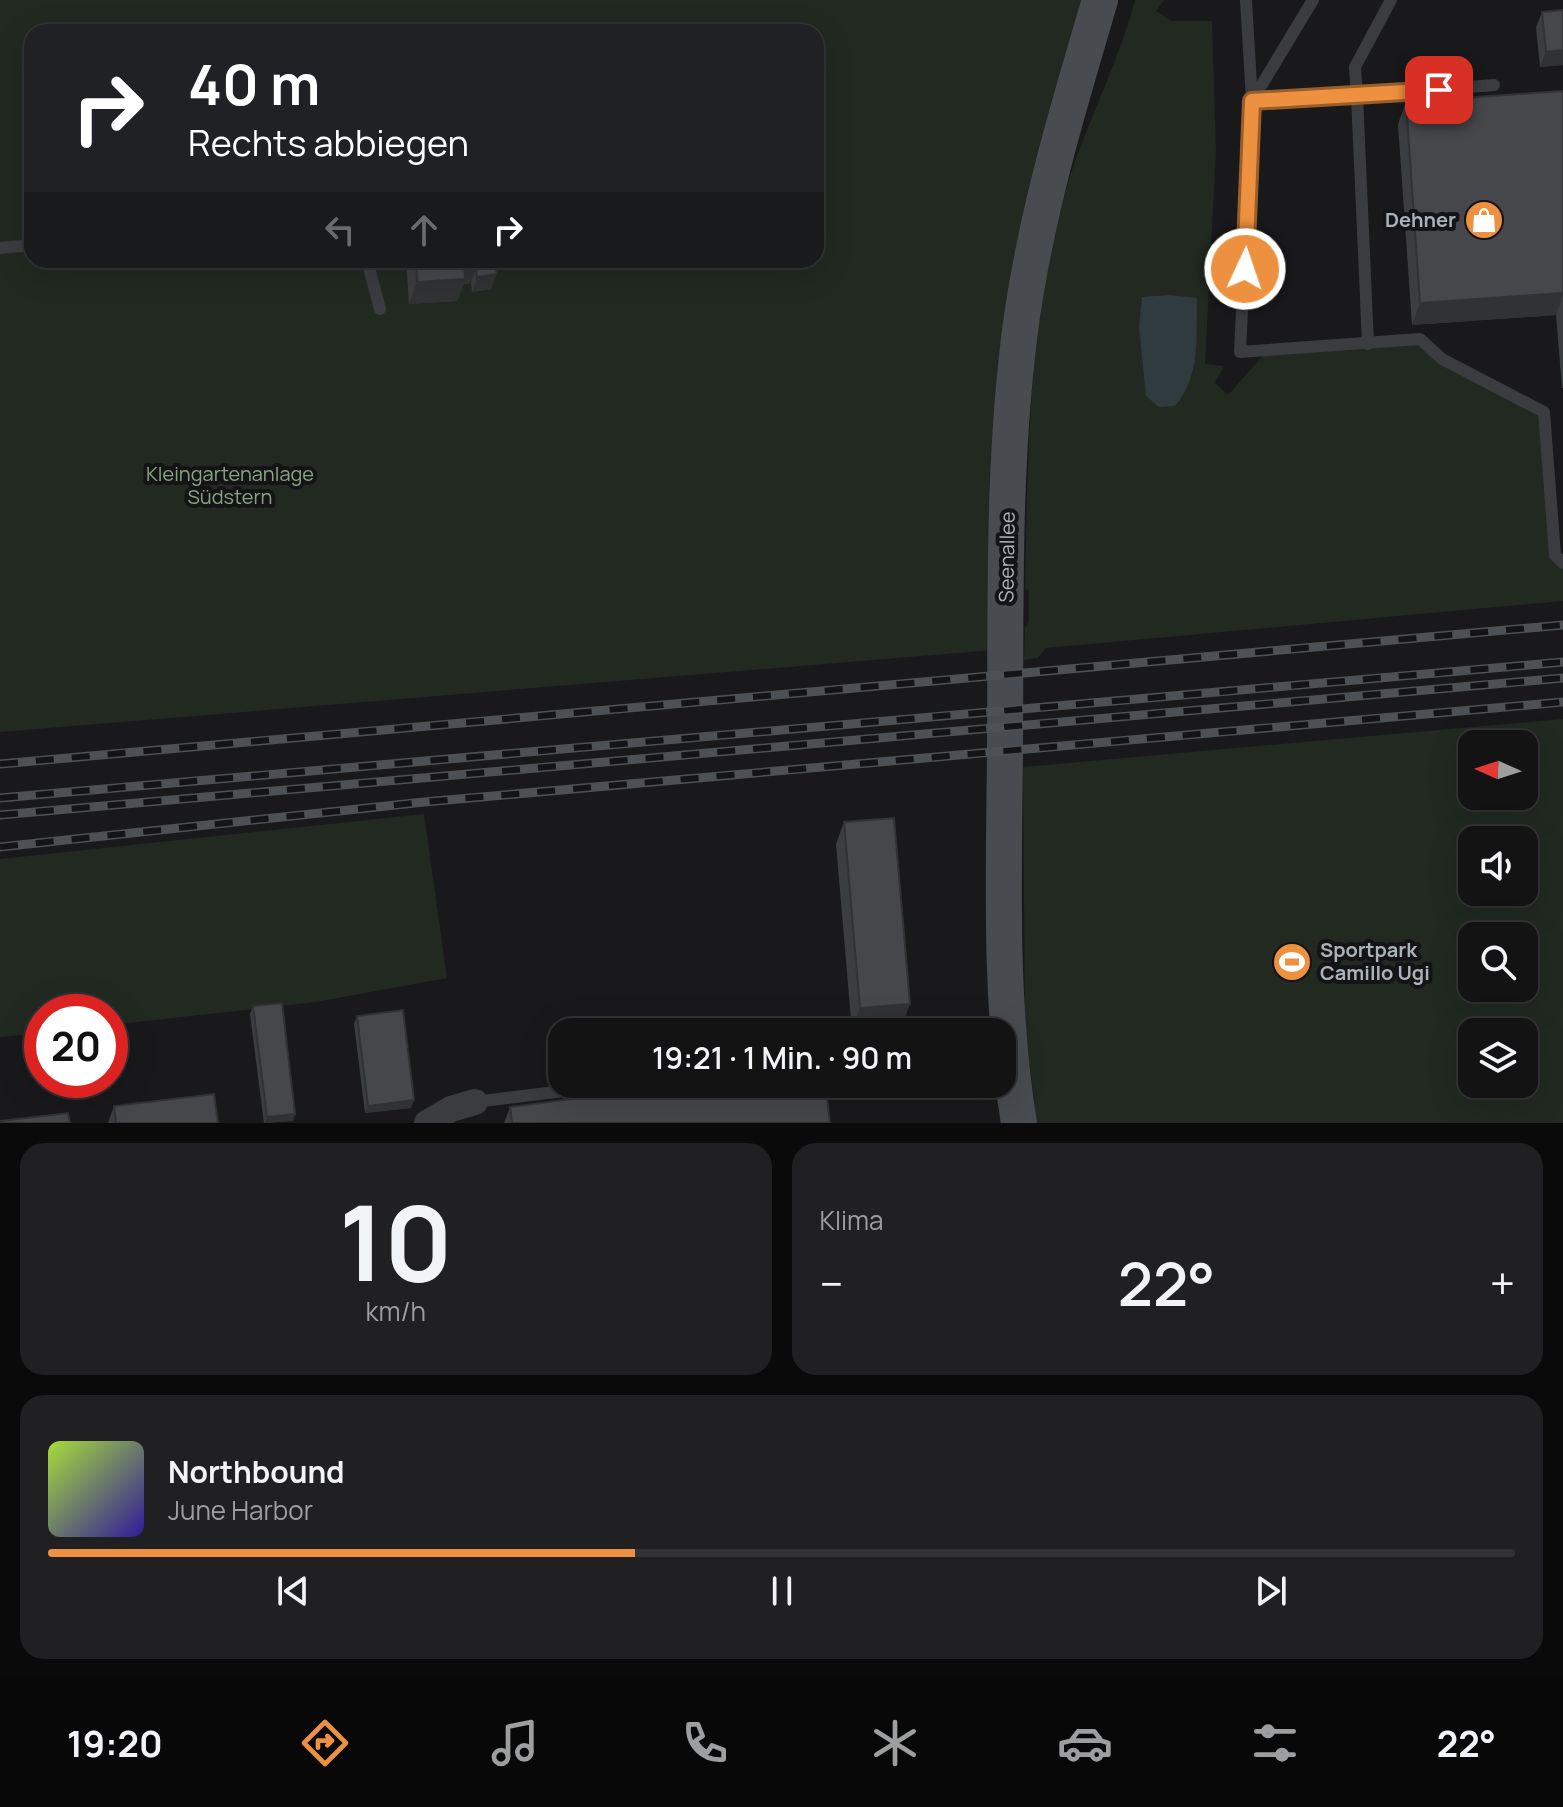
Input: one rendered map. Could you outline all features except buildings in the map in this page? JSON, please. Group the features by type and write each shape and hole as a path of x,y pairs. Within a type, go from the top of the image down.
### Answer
{"main road":[{"name":"Seenallee","path":"1019,1123 1009,1040 1004,904 1008,509 1013,399 1037,227 1055,145 1100,0"}],"street":[{"path":"427,1123 451,1109 475,1102"}],"lane":[{"path":"1246,0 1252,101 1240,352 1420,339 1442,359 1544,412 1555,555 1563,563"},
{"path":"1252,101 1313,0"},
{"path":"1368,344 1355,67 1391,0"},
{"path":"1252,101 1494,85"},
{"path":"0,248 24,246"},
{"path":"369,268 380,309"},
{"path":"475,1102 548,1093"}],"green space":[{"name":"Kleingartenanlage Südstern","path":"0,0 1100,0 1055,145 1006,649 0,732"},
{"path":"1135,0 1164,0 1156,11 1171,21 1212,21 1216,151 1205,364 1224,366 1215,383 1228,395 1268,350 1420,339 1544,412 1555,554 1563,563 1563,601 1046,648 1038,658 1024,660 1025,627 1029,622 1029,591 1025,588 1029,444 1042,300 1050,253 1069,180"},
{"name":"Sportpark Camillo Ugi","path":"1563,719 1563,1123 1037,1123 1025,1027 1023,767"},
{"path":"424,814 447,978 316,1002 128,1023 128,994 24,994 24,1035 0,1037 0,859"}],"shaded area":[{"path":"1170,295 1197,298 1195,355 1189,382 1175,406 1159,407 1146,396 1139,327 1142,297"}],"railway":[{"path":"0,764 1563,625"},
{"path":"0,798 1563,662"},
{"path":"0,815 1563,678"},
{"path":"0,847 424,802 1563,702"}],"place":[{"name":"Dehner","path":"1484,220"},
{"name":"Sportpark Camillo Ugi","path":"1292,962"}],"route":[{"path":"1245,269 1252,101 1439,90"}]}
